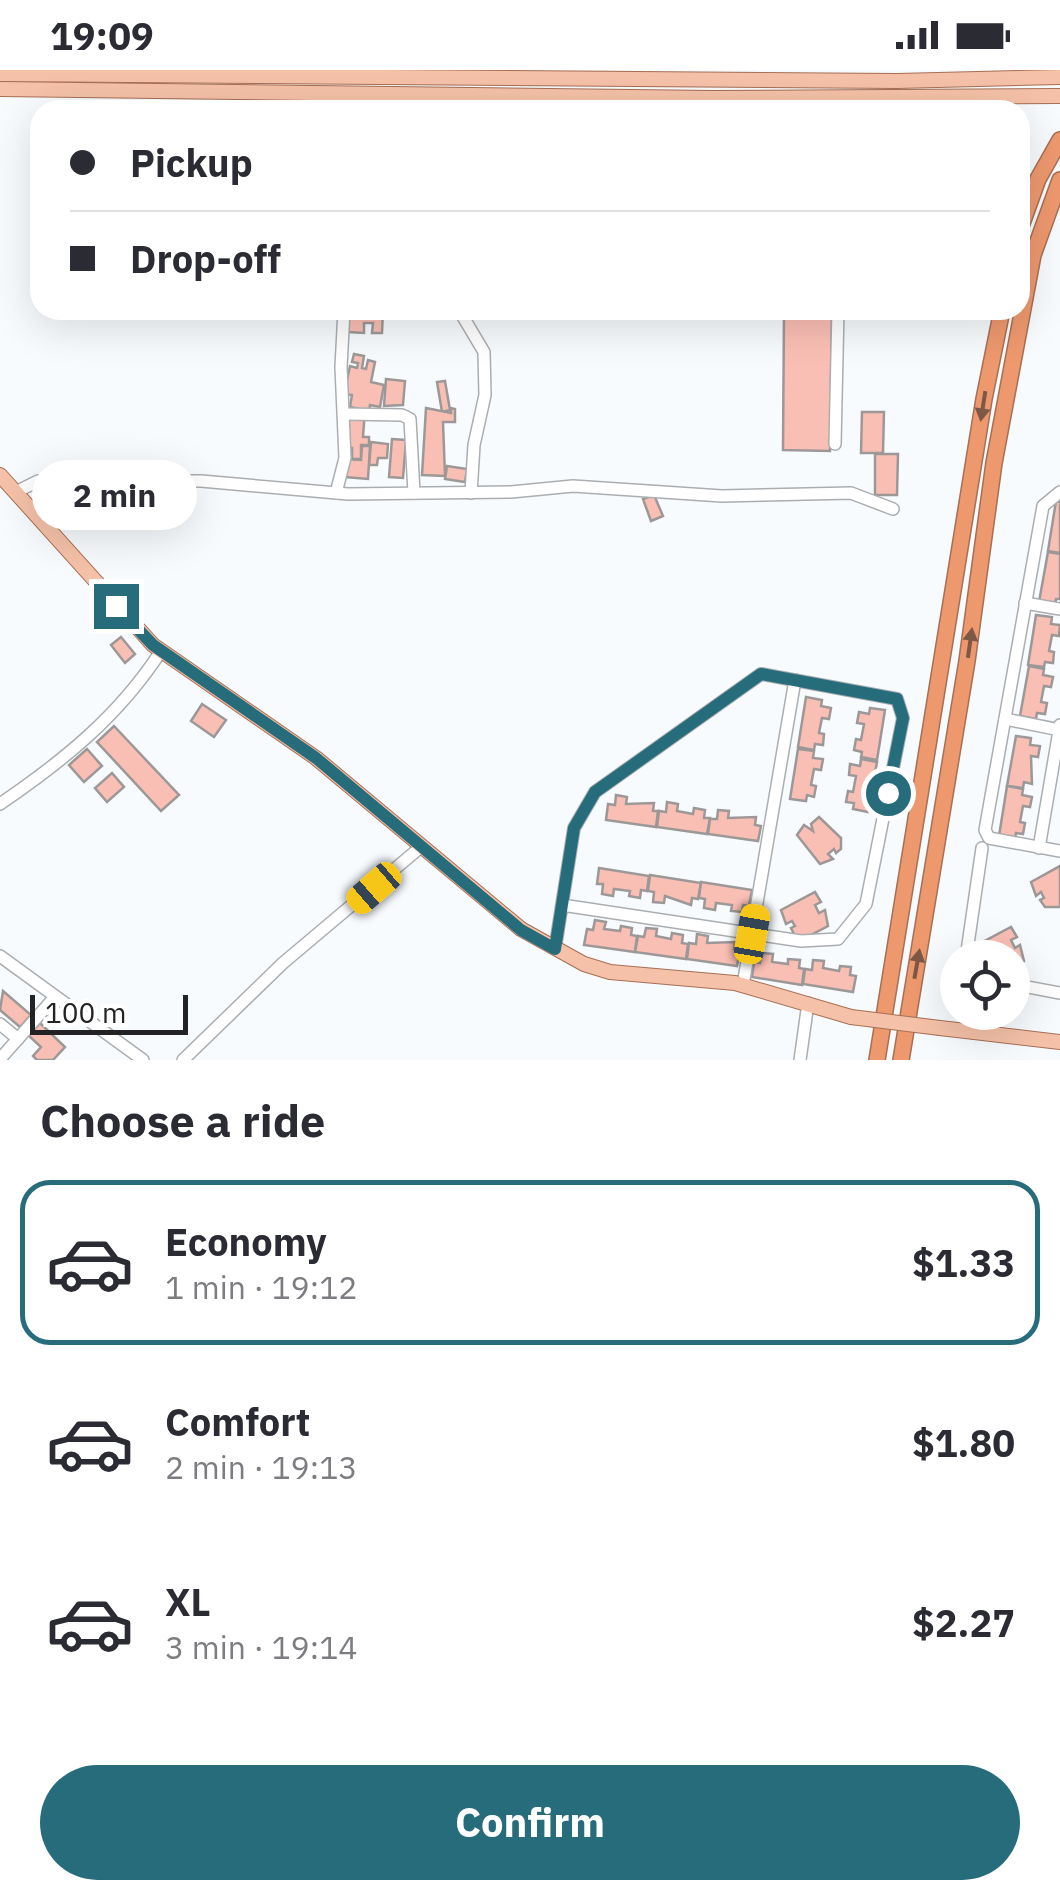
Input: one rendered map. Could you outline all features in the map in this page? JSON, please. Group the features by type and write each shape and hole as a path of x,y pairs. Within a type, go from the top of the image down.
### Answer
{"highway":[{"path":"1030,201 1060,140"},
{"path":"1030,271 1060,180"},
{"path":"877,1060 1000,320"},
{"path":"901,1060 968,662 994,463 1021,320"}],"main road":[{"path":"0,74 1060,77"},
{"path":"0,89 295,100"},
{"path":"930,100 1060,96"},
{"path":"0,475 161,651 316,758 521,930 555,949 610,972 744,985 852,1017 1060,1039"}],"street":[{"path":"336,493 345,466 340,367 343,320"},
{"path":"466,320 484,352 485,395 476,434 471,493"},
{"path":"835,444 838,320"},
{"path":"345,414 398,414 410,419 414,494"},
{"path":"16,492 38,481 201,481 336,493 414,494 572,486 722,496 851,493 893,509"},
{"path":"1060,492 1042,506 985,835 1060,851"},
{"path":"1026,603 1060,608"},
{"path":"0,804 66,758 115,712 161,651"},
{"path":"555,949 574,828 595,792 761,674 897,699 903,718 866,904 838,939 801,942 562,905"},
{"path":"744,985 796,680"},
{"path":"1005,719 1060,728 1039,848"},
{"path":"183,1060 284,963 422,846"},
{"path":"969,940 982,848"},
{"path":"0,956 144,1060"},
{"path":"1030,987 1060,993"},
{"path":"0,1059 55,996"},
{"path":"800,1060 808,1003"},
{"path":"0,1024 18,1039"}],"building":[{"path":"349,320 383,320 382,333 372,333 373,323 364,323 364,333 348,332"},
{"path":"784,320 832,320 830,451 783,450"},
{"path":"354,354 364,356 362,368 366,369 368,360 375,362 371,382 384,385 380,407 370,405 369,411 350,407 352,395 344,394 350,366 357,368 358,363 352,362"},
{"path":"386,379 405,381 403,405 384,406"},
{"path":"445,381 450,410 442,412 437,382"},
{"path":"426,408 451,413 451,408 455,409 455,422 443,422 445,476 422,475"},
{"path":"365,410 363,437 369,437 369,445 361,445 361,459 352,459 352,448 347,448 349,414"},
{"path":"862,412 884,412 883,453 861,453"},
{"path":"392,439 406,440 403,478 389,477"},
{"path":"371,442 388,444 387,458 378,458 377,465 369,465"},
{"path":"362,446 370,446 368,479 345,477 346,459 361,460"},
{"path":"875,454 898,454 897,495 875,495"},
{"path":"447,466 467,469 465,482 445,479"},
{"path":"654,495 663,516 651,521 643,499"},
{"path":"1056,501 1060,502 1060,553 1048,551"},
{"path":"1048,552 1060,554 1060,599 1056,599 1055,605 1039,602"},
{"path":"1036,615 1052,617 1051,624 1060,625 1059,636 1052,635 1049,651 1054,652 1053,663 1045,662 1044,667 1028,665"},
{"path":"121,637 135,654 125,663 111,645"},
{"path":"1029,666 1044,669 1043,675 1053,677 1051,687 1044,686 1041,702 1047,703 1045,714 1037,713 1036,719 1020,716"},
{"path":"806,697 822,700 821,706 831,708 829,719 822,718 819,733 824,734 823,745 815,744 814,750 798,747"},
{"path":"202,704 226,720 214,737 191,721"},
{"path":"870,708 885,710 877,760 861,757 862,752 854,750 864,724 857,723 859,712 869,714"},
{"path":"114,726 179,795 161,811 97,742"},
{"path":"1016,736 1031,738 1030,745 1040,746 1038,757 1031,756 1032,784 1024,782 1023,788 1007,786"},
{"path":"87,749 102,766 84,782 69,765"},
{"path":"798,749 814,751 813,758 823,759 821,770 814,769 814,797 807,795 806,801 790,799"},
{"path":"861,759 877,762 868,812 853,809 854,803 846,802 856,776 849,775 850,764 860,766"},
{"path":"112,773 124,787 107,802 95,788"},
{"path":"1007,786 1023,789 1022,795 1032,797 1030,807 1023,806 1023,834 1016,833 1015,839 999,836"},
{"path":"616,795 627,797 626,804 654,803 653,811 658,811 656,827 606,820 608,804 615,805"},
{"path":"667,802 678,804 677,811 693,814 694,808 705,810 704,818 710,818 707,834 657,827 659,811 666,812"},
{"path":"718,810 729,811 728,818 756,817 755,825 761,826 758,841 708,834 710,819 717,819"},
{"path":"819,817 841,838 841,849 828,854 833,859 820,864 797,835 804,825 813,831 811,824"},
{"path":"1060,866 1060,907 1045,907 1040,900 1044,898 1041,892 1036,896 1031,882"},
{"path":"599,868 649,876 647,891 641,890 640,898 629,896 630,891 614,889 613,896 602,894 603,884 597,884"},
{"path":"650,875 701,883 698,899 692,898 691,905 665,896 664,903 653,902 654,892 648,891"},
{"path":"701,882 752,890 749,906 743,905 742,912 731,911 732,905 716,903 715,910 704,908 705,899 699,898"},
{"path":"815,892 821,902 815,905 819,913 825,910 828,926 807,937 795,936 791,928 795,926 792,921 786,924 781,910"},
{"path":"595,920 606,922 604,929 632,928 631,935 637,936 635,952 584,945 587,929 593,930"},
{"path":"1011,927 1017,937 1011,940 986,940"},
{"path":"646,928 657,929 656,936 671,939 672,933 683,935 682,943 688,944 686,959 635,952 638,936 644,937"},
{"path":"697,934 708,936 707,943 735,942 734,949 740,950 737,966 687,959 689,943 696,944"},
{"path":"762,953 773,954 772,962 788,964 788,959 800,960 799,968 804,969 802,985 752,977 754,962 760,963"},
{"path":"813,960 824,961 823,968 839,971 840,966 851,967 850,975 856,976 853,992 803,984 805,969 812,970"},
{"path":"3,991 31,1015 20,1027 0,1010"},
{"path":"40,1023 65,1047 53,1060 37,1060 33,1056 41,1047 28,1035"}],"route":[{"path":"116,606 153,645 181,667 316,758 521,930 555,949 574,828 595,792 761,674 897,699 903,718 888,793"}]}
